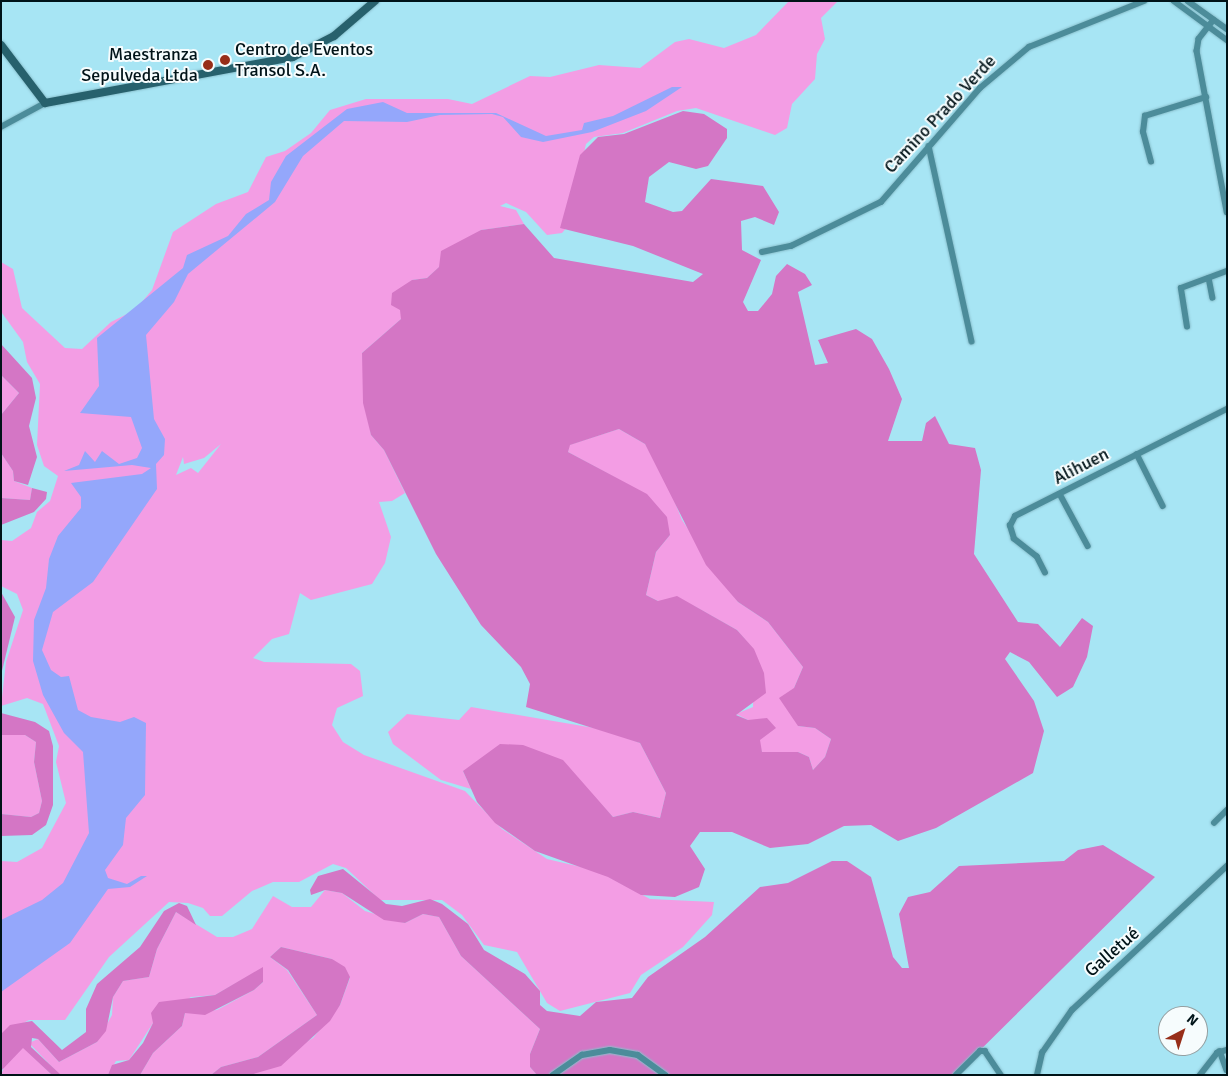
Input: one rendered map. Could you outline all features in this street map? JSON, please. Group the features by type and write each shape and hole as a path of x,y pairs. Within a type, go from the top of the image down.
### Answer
{"street":[{"path":"1,127 45,103 281,60 334,36 375,1"},
{"name":"Camino Prado Verde","path":"762,252 791,246 881,202 980,88 1029,47 1144,1"},
{"path":"1174,1 1227,40"},
{"path":"1188,1 1227,29"},
{"path":"1214,20 1197,48 1227,212"},
{"path":"1,45 45,103"},
{"path":"1151,162 1143,132 1145,116 1206,97"},
{"path":"929,146 972,341"},
{"path":"1187,327 1179,292 1227,271"},
{"path":"1209,278 1213,298"},
{"name":"Alihuen","path":"1045,573 1037,557 1015,541 1010,524 1017,515 1227,409"},
{"path":"1137,454 1163,506"},
{"path":"1060,494 1088,546"},
{"path":"1214,823 1227,810"},
{"name":"Galletué","path":"1037,1075 1042,1053 1072,1010 1227,866"},
{"path":"553,1075 582,1055 610,1050 643,1058 666,1075"},
{"path":"1224,1051 1227,1070"},
{"path":"1200,1075 1224,1051"},
{"path":"956,1075 980,1052 985,1052 1001,1075"}],"shaded area":[{"path":"789,1 838,1 821,18 825,39 817,54 815,79 792,104 787,128 775,135 696,108 677,111 623,133 594,137 586,144 568,226 562,233 547,235 526,212 506,203 500,206 516,210 524,224 481,230 427,278 412,280 401,319 362,353 371,435 384,450 405,493 392,501 379,502 391,537 385,563 372,584 311,600 300,593 289,634 272,639 253,658 264,662 351,664 360,671 363,696 337,708 332,725 343,742 364,755 465,791 502,829 547,859 598,871 650,899 714,902 712,915 683,947 641,975 630,993 560,1011 547,1003 517,952 484,945 462,915 442,900 380,900 346,868 333,864 299,882 273,882 252,891 222,916 210,916 203,908 188,903 169,902 109,957 65,1020 29,1020 1,1036 1,861 17,862 42,848 66,803 56,762 59,746 43,704 27,698 1,706 6,662 23,610 17,594 1,586 1,540 12,541 31,528 37,512 50,501 58,476 44,466 37,445 40,384 27,362 23,342 2,313 1,262 13,269 22,308 65,348 82,349 111,322 135,310 152,290 173,232 216,204 248,192 266,157 285,151 311,133 330,110 366,99 448,99 472,104 530,76 550,77 599,65 640,68 675,42 689,39 724,48 756,35","holes":["221,444 198,473 191,468 176,475 183,457 184,464 204,458"]},
{"path":"683,111 704,114 727,129 727,138 708,166 696,169 669,162 649,177 645,202 673,212 682,211 711,179 763,186 779,212 774,225 755,217 741,221 742,250 761,260 743,302 748,311 758,311 772,294 776,276 787,264 805,274 812,285 798,292 815,365 828,363 818,340 856,329 872,339 889,369 902,399 888,441 922,441 926,423 935,416 949,444 975,448 981,470 974,554 1018,622 1038,624 1060,647 1082,618 1093,626 1087,657 1073,687 1057,697 1029,662 1010,652 1005,659 1034,701 1044,731 1033,773 936,828 898,841 871,825 844,826 808,844 770,848 732,832 700,832 690,846 705,869 699,887 675,897 641,895 608,877 535,851 495,823 477,802 463,771 500,744 523,745 563,760 613,817 633,812 660,818 666,793 640,743 526,707 530,684 521,667 481,625 436,554 384,450 371,435 363,403 362,353 401,319 400,310 391,305 392,293 412,280 427,278 439,267 441,251 481,230 524,224 554,258 693,282 703,274 633,246 560,228 580,155 598,137 624,134","holes":["619,429 645,444 706,565 738,602 768,622 803,667 794,688 779,698 798,726 815,728 831,739 825,757 813,770 809,757 798,752 762,752 760,740 776,728 767,718 748,720 736,715 766,693 764,673 754,649 737,630 677,596 658,601 646,595 656,552 670,535 667,517 647,494 568,452 570,445"]},
{"path":"1,344 32,378 36,398 29,426 37,457 28,485 14,481 13,471 1,453 1,415 19,393 1,375"},
{"path":"1,375 19,393 1,415"},
{"path":"619,429 645,444 662,470 682,520 738,602 768,622 803,667 794,688 798,726 815,728 831,739 825,757 813,770 809,757 798,752 762,752 748,720 736,714 753,707 754,650 737,630 694,606 658,601 646,595 656,552 670,535 614,477 568,452 569,445"},
{"path":"1,453 13,471 14,481 32,488 30,500 1,498"},
{"path":"32,488 47,492 46,499 34,512 1,525 1,498 30,500"},
{"path":"1,592 15,617 1,675"},
{"path":"471,707 606,730 640,743 666,793 660,818 633,812 613,817 596,799 463,771 471,789 441,780 393,744 388,732 407,714 459,720"},
{"path":"1,713 35,722 49,731 53,746 53,805 46,825 32,835 1,836 1,814 31,817 39,813 42,801 34,762 36,742 25,735 1,735"},
{"path":"1,735 25,735 36,742 34,762 42,801 39,813 31,817 1,814"},
{"path":"1103,845 1155,877 955,1075 537,1075 530,1067 530,1054 540,1029 461,956 439,917 423,914 405,923 384,920 342,893 325,890 311,895 310,890 318,876 343,869 386,904 402,906 430,899 442,904 468,924 484,950 525,974 540,991 540,1005 547,1011 580,1016 596,1002 632,998 648,977 705,937 760,887 788,883 832,861 847,861 871,877 893,957 902,968 909,968 899,914 908,897 930,892 959,866 1064,861 1078,850"},
{"path":"325,890 342,893 365,911 405,923 423,914 439,917 461,956 540,1029 530,1054 530,1067 537,1075 250,1075 313,1038 340,1005 350,978 332,959 281,947 270,957 287,970 317,1015 258,1057 221,1067 211,1075 140,1075 153,1053 182,1026 185,1013 217,1010 254,990 263,982 263,968 215,995 191,997 153,1023 129,1060 116,1061 108,1075 60,1075 29,1043 38,1039 59,1062 97,1042 112,1015 113,997 123,981 149,977 157,949 176,912 217,937 233,937 252,929 273,896 292,907 311,907"},
{"path":"179,903 187,906 196,925 176,912 157,949 149,977 123,981 113,997 106,1031 97,1042 59,1062 38,1039 32,1038 31,1047 61,1075 52,1075 23,1048 1,1071 1,1034 10,1025 32,1021 62,1050 86,1032 86,1009 97,984 140,947 164,911"},
{"path":"281,947 332,959 345,967 350,977 340,1005 330,1021 281,1066 250,1075 211,1075 221,1067 258,1057 317,1015 288,970 270,957"},
{"path":"263,967 263,982 254,990 205,1015 185,1013 182,1026 153,1053 140,1075 108,1075 112,1065 129,1060 143,1043 153,1023 151,1013 159,1002 215,995"},
{"path":"23,1047 52,1075 1,1075 6,1062"}],"water":[{"path":"672,87 682,87 646,111 592,132 543,142 521,137 503,117 492,114 440,115 407,122 344,121 303,156 275,202 188,274 174,302 146,335 154,419 165,439 164,455 156,464 157,489 93,582 53,612 42,650 51,670 61,677 69,676 78,710 91,717 120,722 134,717 146,723 145,795 126,818 123,845 105,870 108,878 127,884 141,876 147,876 130,887 108,889 70,943 1,992 1,920 42,900 63,883 89,833 83,752 64,733 43,695 33,661 34,620 46,588 49,559 58,536 81,508 81,497 71,483 142,474 151,468 132,465 64,471 79,465 85,451 95,462 102,451 119,464 137,458 142,448 131,417 80,413 99,386 97,338 183,268 187,255 228,236 246,214 269,200 271,182 286,156 347,109 383,102 407,113 496,113 546,136 582,130 584,123 613,116"}],"place":[{"name":"Centro de Eventos Transol S.A.","path":"225,60"},
{"name":"Maestranza Sepulveda Ltda","path":"208,65"}]}
